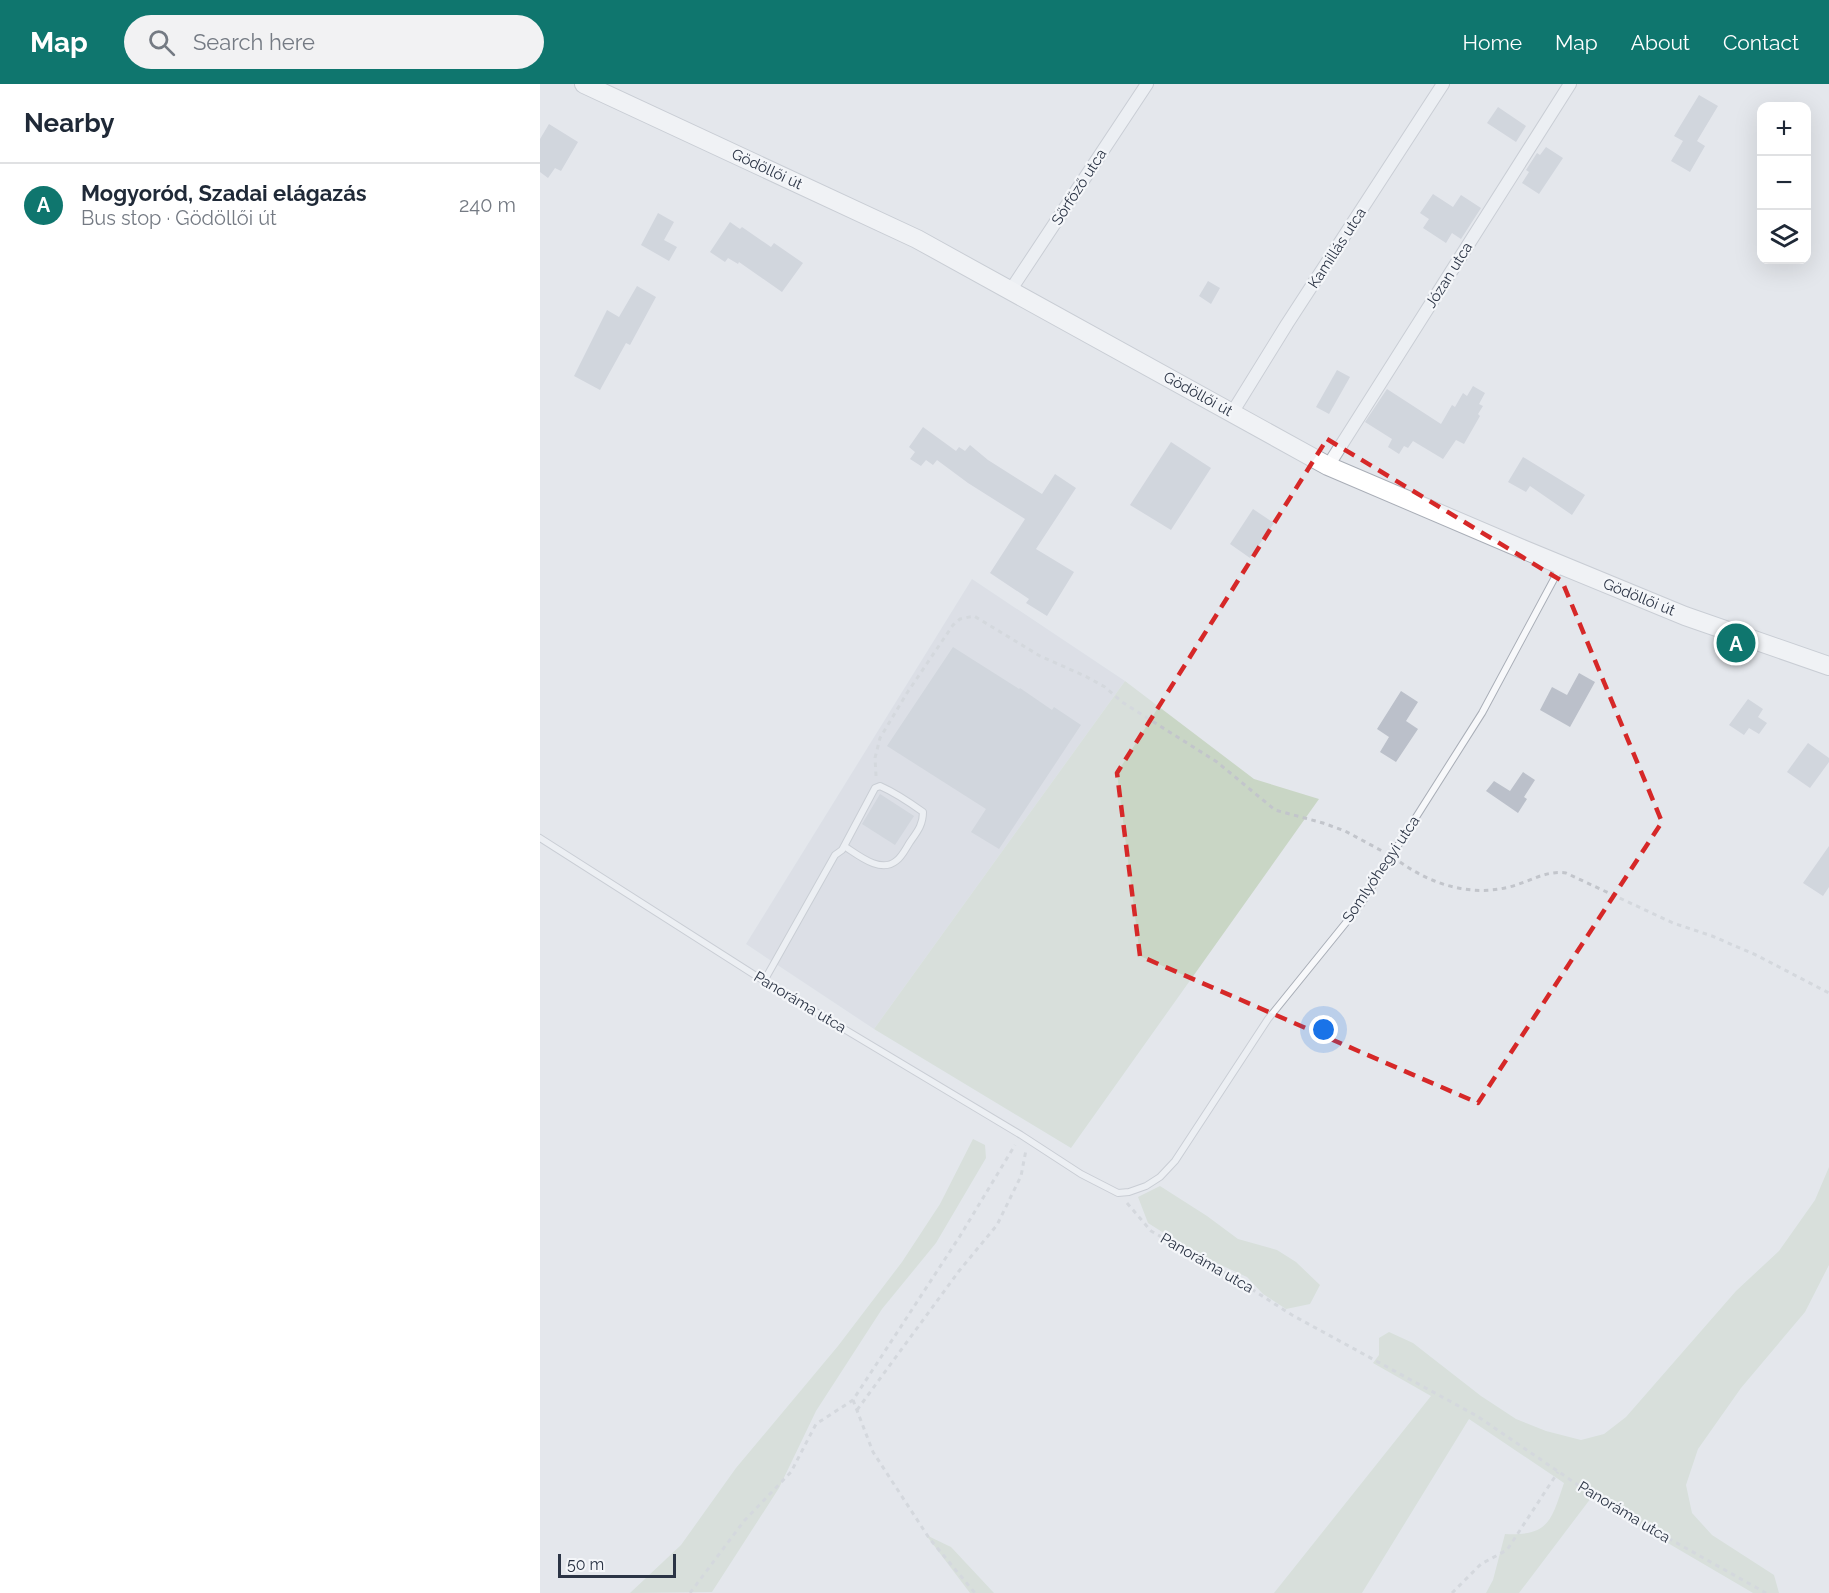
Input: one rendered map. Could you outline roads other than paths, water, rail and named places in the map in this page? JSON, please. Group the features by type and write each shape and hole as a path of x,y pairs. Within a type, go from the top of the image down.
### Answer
{"main road":[{"name":"Gödöllői út","path":"584,84 917,239 1328,466 1685,616 1829,666"}],"street":[{"name":"Sörfőző utca","path":"1010,291 1147,84"},
{"name":"Kamillás utca","path":"1232,413 1443,84"},
{"name":"Józan utca","path":"1328,466 1570,84"}],"lane":[{"name":"Somlyóhegyi utca","path":"1118,1193 1146,1186 1160,1177 1175,1161 1268,1019 1361,904 1482,713 1561,565"},
{"path":"764,981 835,855 844,846 875,788 880,786 899,795 923,812 923,822 916,834 897,861 889,865 865,860 844,846"},
{"name":"Panoráma utca","path":"540,838 764,981 1081,1174 1118,1193"}],"place":[{"name":"Mogyoród, Szadai elágazás","path":"1736,643"}]}
